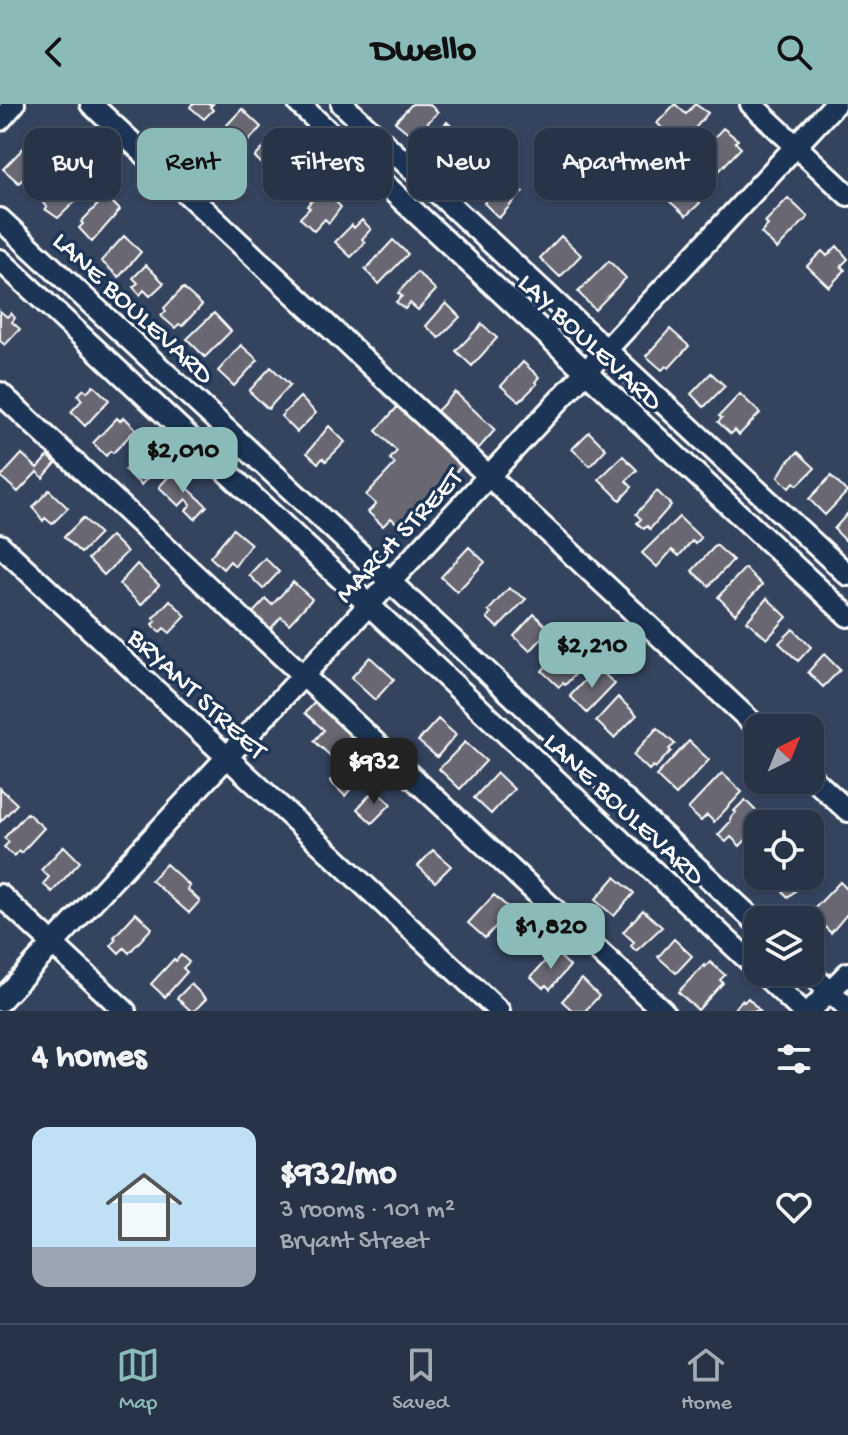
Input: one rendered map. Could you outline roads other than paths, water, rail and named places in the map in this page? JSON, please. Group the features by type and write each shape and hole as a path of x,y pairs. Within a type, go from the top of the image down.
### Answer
{"street":[{"path":"0,120 14,104"},
{"path":"91,104 744,715"},
{"name":"LAY BOULEVARD","path":"299,104 324,128"},
{"name":"LAY BOULEVARD","path":"342,104 368,128"},
{"path":"751,104 848,195"},
{"name":"MARCH STREET","path":"0,1001 835,104"},
{"name":"LAY BOULEVARD","path":"392,151 848,575"},
{"name":"LAY BOULEVARD","path":"392,192 848,616"},
{"name":"LANE BOULEVARD","path":"0,219 744,911"},
{"name":"LANE BOULEVARD","path":"0,260 744,957"},
{"path":"146,396 167,374"},
{"path":"0,393 663,1011"},
{"name":"BRYANT STREET","path":"0,545 499,1011"},
{"path":"807,578 828,556"},
{"path":"824,789 848,811"},
{"path":"596,817 618,793"},
{"path":"0,895 125,1011"},
{"path":"810,1011 848,973"},
{"name":"LANE BOULEVARD","path":"775,986 802,1011"},
{"path":"824,986 848,1008"}]}
